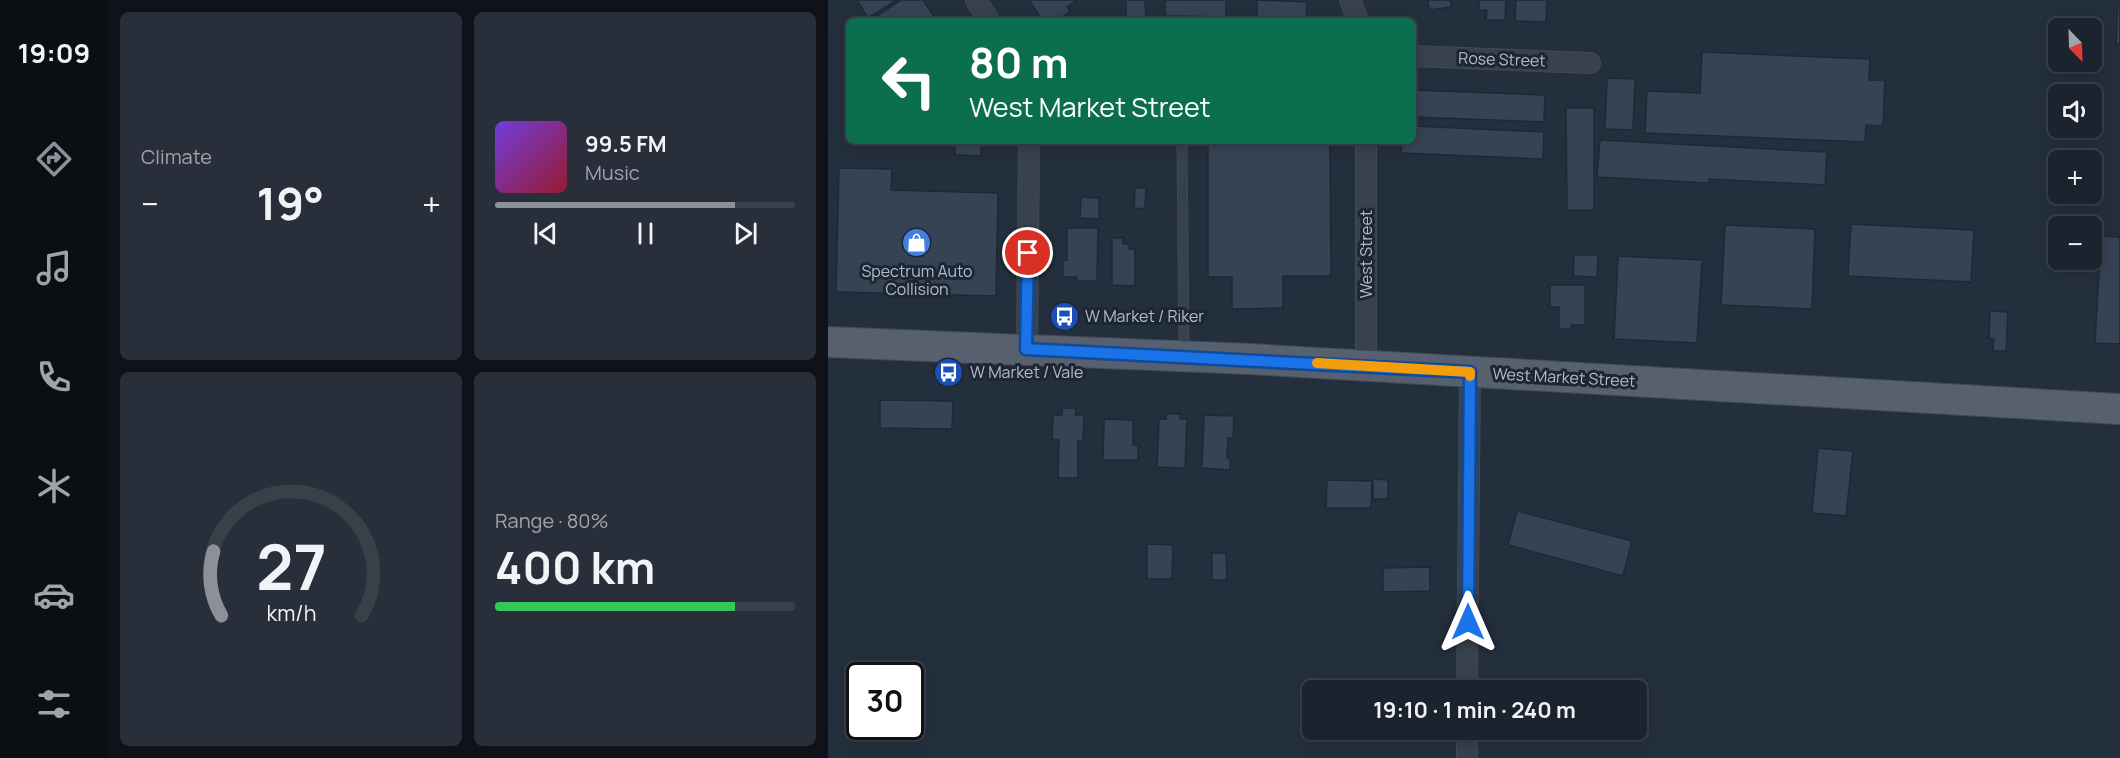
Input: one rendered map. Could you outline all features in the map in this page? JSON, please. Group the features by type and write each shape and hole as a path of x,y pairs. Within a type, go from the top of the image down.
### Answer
{"main road":[{"name":"West Market Street","path":"828,342 1185,356 2120,409"}],"street":[{"path":"976,0 987,18"},
{"path":"1350,0 1357,18"},
{"name":"Rose Street","path":"1416,56 1590,63"},
{"path":"1026,349 1029,144"},
{"name":"West Street","path":"1366,144 1366,366"},
{"path":"1467,680 1470,372"},
{"path":"1467,740 1467,758"}],"lane":[{"path":"1182,144 1185,356"}],"building":[{"path":"857,0 897,0 868,18"},
{"path":"901,0 923,0 935,18 874,18"},
{"path":"1029,0 1077,0 1067,7 1070,12 1061,18 1041,18"},
{"path":"1126,0 1145,0 1146,17 1126,18"},
{"path":"1165,0 1226,0 1226,17 1165,16"},
{"path":"1257,0 1307,2 1306,18 1257,18"},
{"path":"1428,0 1450,0 1452,7 1429,10"},
{"path":"1479,0 1506,0 1505,20 1486,20 1487,10 1479,10"},
{"path":"1516,0 1547,0 1546,22 1515,21"},
{"path":"2118,0 2120,0 2120,44 2116,44"},
{"path":"1702,52 1870,59 1869,80 1885,80 1883,126 1866,125 1865,142 1645,133 1647,91 1700,93"},
{"path":"1607,78 1635,79 1633,130 1605,129"},
{"path":"1416,90 1545,95 1544,122 1416,117"},
{"path":"1566,108 1594,108 1594,210 1567,210"},
{"path":"1416,126 1544,132 1543,159 1401,153 1402,144 1416,144"},
{"path":"1600,140 1827,152 1825,185 1709,179 1709,183 1597,177"},
{"path":"955,144 981,144 981,156 955,155"},
{"path":"1208,144 1330,144 1331,276 1283,276 1283,308 1232,309 1232,277 1208,277"},
{"name":"Spectrum Auto Collision","path":"839,168 892,169 891,190 998,193 996,296 836,292"},
{"path":"1135,188 1146,188 1145,209 1134,208"},
{"path":"1081,197 1099,198 1099,219 1080,218"},
{"path":"1851,224 1974,230 1971,282 1848,276"},
{"path":"1725,225 1815,229 1812,309 1721,305"},
{"path":"1067,228 1098,228 1097,281 1077,281 1077,277 1063,277 1063,260 1067,260"},
{"path":"2102,236 2120,237 2120,344 2095,343 2099,270 2102,270"},
{"path":"1112,238 1123,238 1123,244 1129,244 1129,249 1135,249 1135,286 1112,285"},
{"path":"1574,255 1598,255 1597,277 1573,276"},
{"path":"1618,256 1702,260 1697,343 1614,339"},
{"path":"1550,285 1585,285 1585,325 1571,325 1571,329 1559,329 1559,307 1550,307"},
{"path":"1990,311 2008,312 2006,351 1993,351 1994,339 1989,338"},
{"path":"880,400 953,401 952,429 880,428"},
{"path":"1062,408 1076,408 1075,415 1084,415 1083,441 1078,441 1078,478 1058,478 1059,440 1052,440 1053,415 1062,415"},
{"path":"1166,414 1180,414 1180,419 1187,419 1185,468 1157,467 1159,419 1166,419"},
{"path":"1204,415 1234,416 1233,438 1228,438 1227,458 1230,459 1230,470 1202,468"},
{"path":"1104,419 1133,420 1133,445 1138,445 1138,460 1103,460"},
{"path":"1818,448 1853,451 1846,516 1812,513"},
{"path":"1373,479 1388,480 1388,499 1373,499"},
{"path":"1327,480 1372,481 1371,508 1326,508"},
{"path":"1517,511 1632,541 1623,576 1508,545"},
{"path":"1147,544 1173,545 1172,579 1147,579"},
{"path":"1212,553 1226,553 1227,580 1212,580"},
{"path":"1430,567 1430,591 1383,592 1383,568"}],"slow traffic":[{"path":"1317,363 1470,372 1470,376"}],"place":[{"name":"Spectrum Auto Collision","path":"917,243"},
{"name":"W Market / Riker","path":"1064,316"},
{"name":"W Market / Vale","path":"949,372"}],"route":[{"path":"1028,253 1026,349 1470,372 1468,622"}]}
